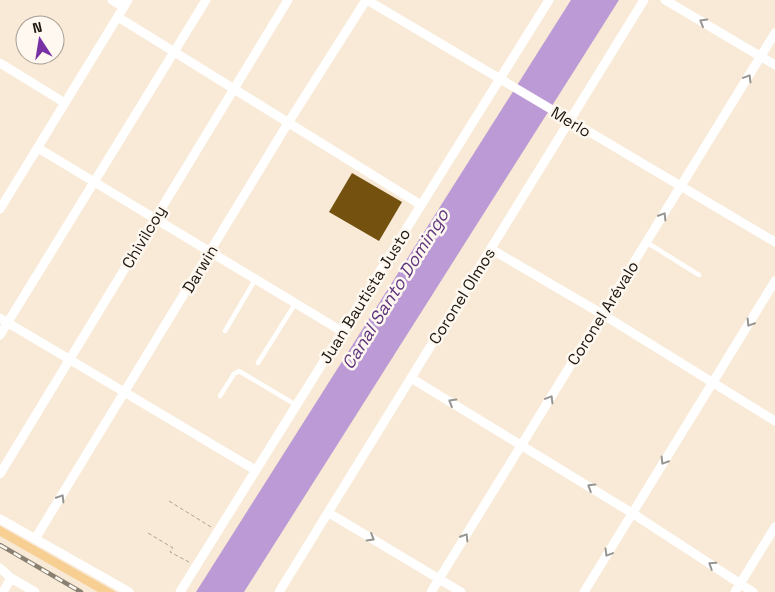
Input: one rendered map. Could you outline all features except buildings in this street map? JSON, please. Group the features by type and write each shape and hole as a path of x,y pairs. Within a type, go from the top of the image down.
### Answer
{"street":[{"path":"0,210 3,197 38,148 126,4 112,0"},
{"path":"0,335 4,320 94,182 206,0"},
{"name":"Chivilcoy","path":"0,474 288,0"},
{"name":"Merlo","path":"366,0 775,242"},
{"name":"Darwin","path":"35,539 126,392 288,122 366,0"},
{"name":"Juan Bautista Justo","path":"180,592 549,0"},
{"name":"Coronel Olmos","path":"279,592 644,0"},
{"path":"665,0 775,65"},
{"path":"118,17 421,205"},
{"name":"Coronel Arévalo","path":"431,592 775,34"},
{"path":"0,63 65,103"},
{"path":"38,148 343,332"},
{"path":"491,249 602,314 775,420"},
{"path":"584,592 775,281"},
{"path":"4,320 255,470"},
{"path":"411,378 523,444 632,513 737,588 753,592"},
{"path":"329,512 461,592"},
{"path":"0,519 129,592"},
{"path":"737,588 775,527"},
{"path":"0,568 11,578 34,592"},
{"path":"3,592 11,578"}],"lane":[{"path":"646,242 699,274"},
{"path":"225,331 255,280"},
{"path":"258,363 295,304"},
{"path":"220,396 236,372 239,371 296,405"}],"path":[{"path":"169,501 218,531"},
{"path":"148,533 172,548 170,552 196,566"}],"shaded area":[{"path":"0,526 116,592 98,592 0,536"}],"water":[{"name":"Canal Santo Domingo","path":"571,0 619,0 244,592 196,592"}],"railway":[{"path":"0,545 81,592"}]}
